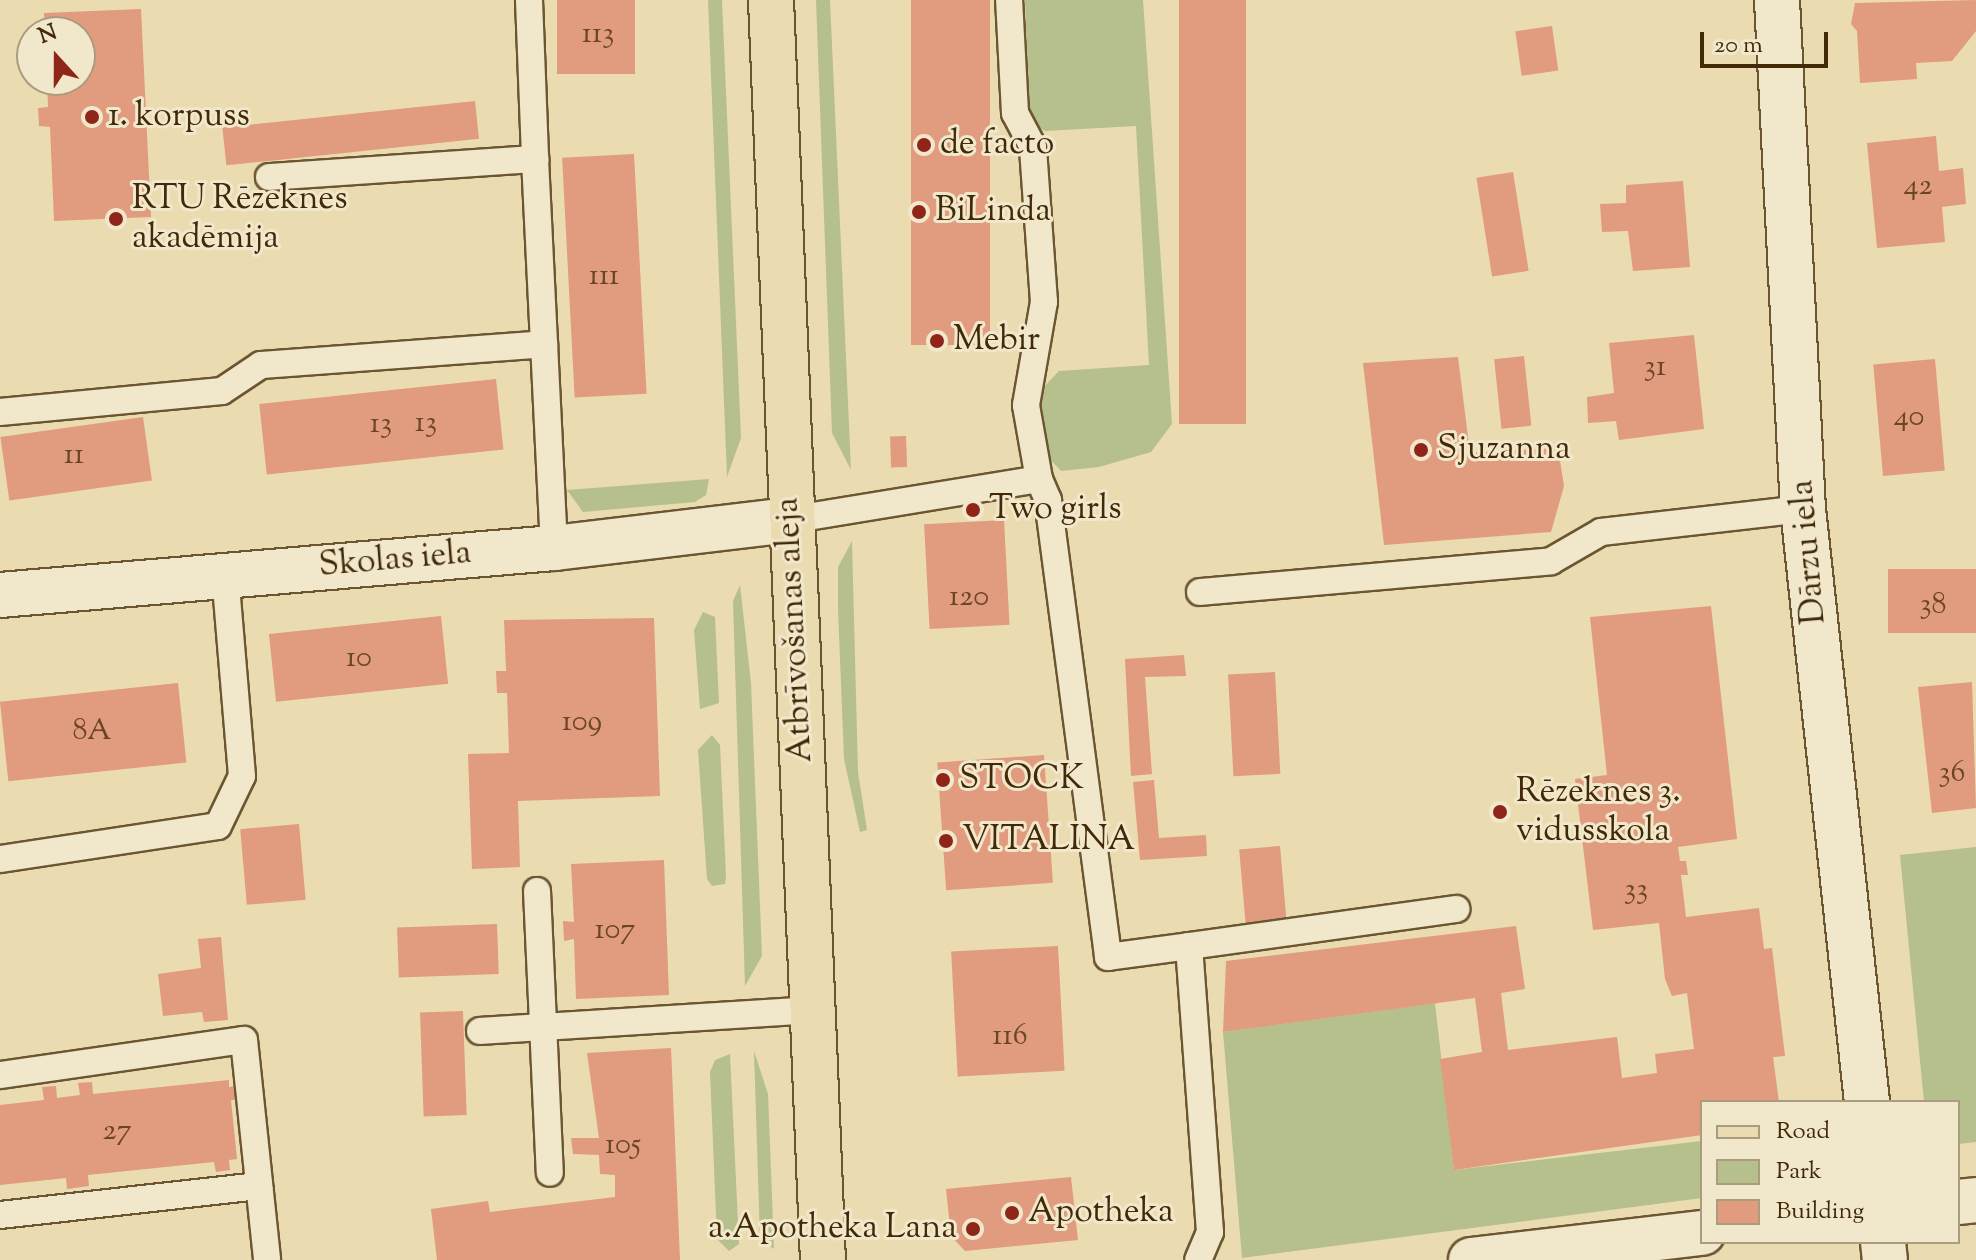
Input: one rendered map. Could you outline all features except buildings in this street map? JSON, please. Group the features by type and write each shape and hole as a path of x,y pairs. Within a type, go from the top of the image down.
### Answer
{"main road":[{"name":"Atbrīvošanas aleja","path":"771,0 789,520 823,1260"}],"street":[{"name":"Dārzu iela","path":"1777,0 1803,509 1867,1100"},
{"name":"Skolas iela","path":"0,595 554,548 789,520"},
{"path":"1471,1260 1686,1243"}],"lane":[{"path":"529,0 554,548"},
{"path":"1009,0 1015,113 1033,147 1043,286 1026,405 1039,479 1048,500 1108,957 1456,909"},
{"path":"269,177 535,159"},
{"path":"0,412 222,391 261,365 544,344"},
{"path":"789,520 1039,479"},
{"path":"1200,592 1551,561 1601,532 1803,509"},
{"path":"0,859 218,826 242,776 225,574"},
{"path":"537,891 550,1173"},
{"path":"1189,946 1210,1232 1198,1260"},
{"path":"480,1031 812,1010"},
{"path":"0,1075 244,1040 267,1260"},
{"path":"0,1215 259,1186"}],"green space":[{"path":"708,0 722,0 741,438 727,477"},
{"path":"816,0 830,0 851,470 832,433"},
{"path":"1025,0 1143,0 1172,424 1151,452 1099,467 1061,471 1050,459 1039,392 1059,371 1149,365 1136,126 1045,131 1035,125 1029,110"},
{"path":"709,479 706,495 695,502 583,512 567,490"},
{"path":"852,541 858,772 867,830 860,832 844,759 838,609 838,567"},
{"path":"740,585 751,683 762,956 745,986 733,601"},
{"path":"703,612 715,617 719,703 700,709 694,630"},
{"path":"712,735 720,745 726,876 725,884 712,886 707,879 698,750"},
{"path":"1976,847 1976,1142 1960,1144 1960,1100 1924,1100 1900,855"},
{"path":"1435,1003 1454,1170 1700,1141 1700,1198 1242,1258 1223,1032"},
{"path":"754,1051 768,1094 774,1249 760,1239"},
{"path":"730,1054 739,1244 729,1251 717,1239 710,1072 715,1060"}],"place":[{"name":"1. korpuss","path":"92,117"},
{"name":"de facto","path":"924,145"},
{"name":"BiLinda","path":"919,212"},
{"name":"RTU Rēzeknes akadēmija","path":"116,219"},
{"name":"Mebir","path":"937,341"},
{"name":"Sjuzanna","path":"1421,450"},
{"name":"Two girls","path":"973,510"},
{"name":"STOCK","path":"943,780"},
{"name":"Rēzeknes 3. vidusskola","path":"1500,812"},
{"name":"VITALINA","path":"946,841"},
{"name":"Apotheka","path":"1012,1213"},
{"name":"a.Apotheka Lana","path":"973,1229"}]}
